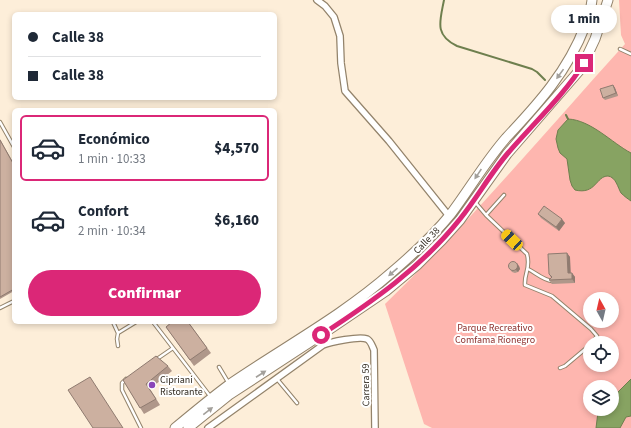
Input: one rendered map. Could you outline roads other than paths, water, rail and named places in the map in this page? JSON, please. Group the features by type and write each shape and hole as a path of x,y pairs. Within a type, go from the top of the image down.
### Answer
{"main road":[{"name":"Calle 38","path":"175,428 230,384 353,304 415,252 448,216 500,146 546,93 564,68 576,50 591,10 592,0"},
{"name":"Calle 38","path":"188,428 235,391 386,291 417,265 442,240 460,220 507,154 579,71 595,39 608,0"}],"street":[{"path":"317,0 325,6 334,17 340,36 341,63 345,91 393,146 448,216"},
{"name":"Carrera 59","path":"276,378 322,345 330,342 361,339 367,340 371,343 374,350 375,428"},
{"path":"208,428 276,378"}],"lane":[{"path":"620,49 631,54"},
{"path":"0,122 12,143"},
{"path":"486,215 504,195"},
{"path":"474,201 486,215 527,254 530,263 525,276 525,285 552,296 591,329 597,336"},
{"path":"528,269 546,280 552,281"},
{"path":"0,308 12,302"},
{"path":"114,324 118,333 118,346"},
{"path":"118,333 133,324"},
{"path":"155,324 212,398"},
{"path":"154,361 173,348"},
{"path":"560,368 565,366 583,351"},
{"path":"219,367 230,384"},
{"path":"128,378 122,383 122,390 141,428"},
{"path":"276,378 297,403"}],"waterway":[{"path":"444,0 440,27 445,37 450,42 457,46 532,69 545,80"},
{"path":"566,115 568,119"}],"place":[{"name":"Cipriani Ristorante","path":"152,385"}],"park label":[{"name":"Parque Recreativo Comfama Rionegro","path":"495,332"}]}
